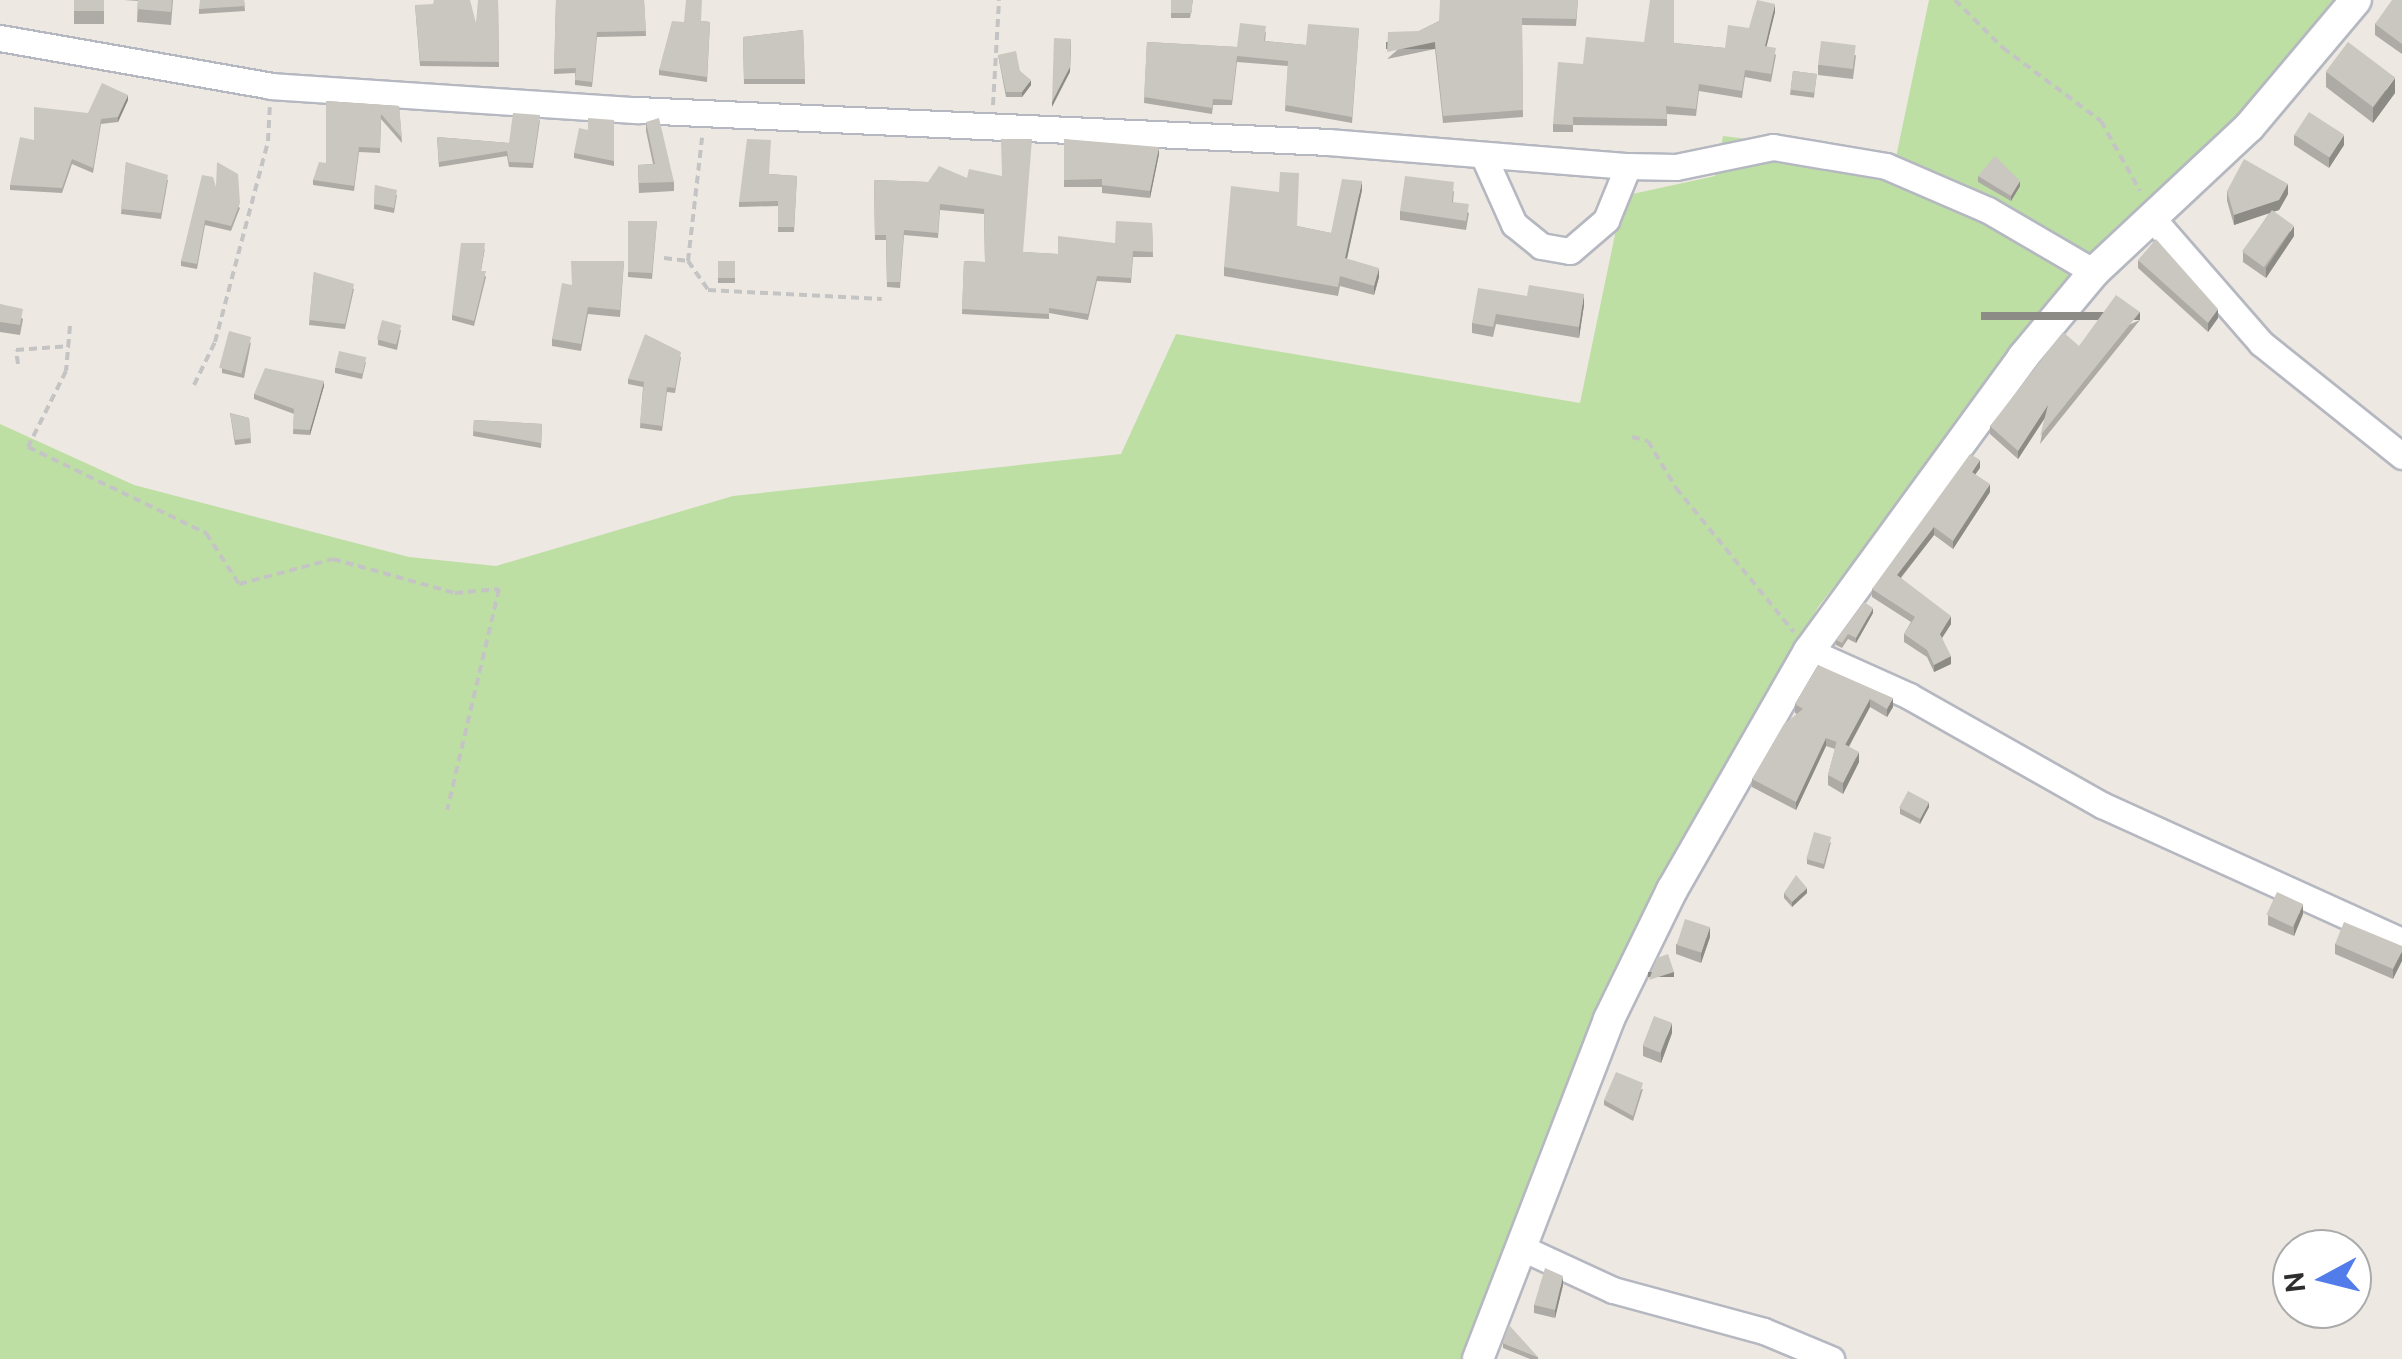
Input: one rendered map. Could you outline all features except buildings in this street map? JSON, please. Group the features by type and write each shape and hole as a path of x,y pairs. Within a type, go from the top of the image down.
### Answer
{"street":[{"path":"1478,1359 1610,1019 1672,890 1809,651 2023,358 2094,272 2250,127 2356,0"},
{"path":"0,38 271,86 702,113 996,124 1628,166 1676,167 1772,147 1886,166 1988,210 2094,272"},
{"path":"1484,155 1514,224 1542,246 1570,250 1606,220 1628,166"},
{"path":"2152,218 2262,343 2402,456"},
{"path":"1809,651 1909,696 2102,806 2402,942"},
{"path":"1520,1247 1613,1290 1764,1331 1831,1359"}],"path":[{"path":"996,124 990,86 999,0"},
{"path":"1955,0 2004,48 2101,121 2152,218"},
{"path":"194,385 215,342 249,216 268,141 271,86"},
{"path":"702,113 688,261 708,290 882,299"},
{"path":"664,258 688,261"},
{"path":"70,326 70,346 47,419 28,448 206,533 239,584 333,558 455,594 499,589 446,810"},
{"path":"18,364 16,350 70,346"},
{"path":"1632,437 1648,441 1676,488 1809,651"}],"green space":[{"path":"1929,0 2358,0 1976,404 1818,607 1642,919 1475,1359 0,1359 0,424 134,485 409,557 496,566 733,496 1121,454 1176,334 1580,403 1623,196 1715,176 1723,136 1896,157"}]}
